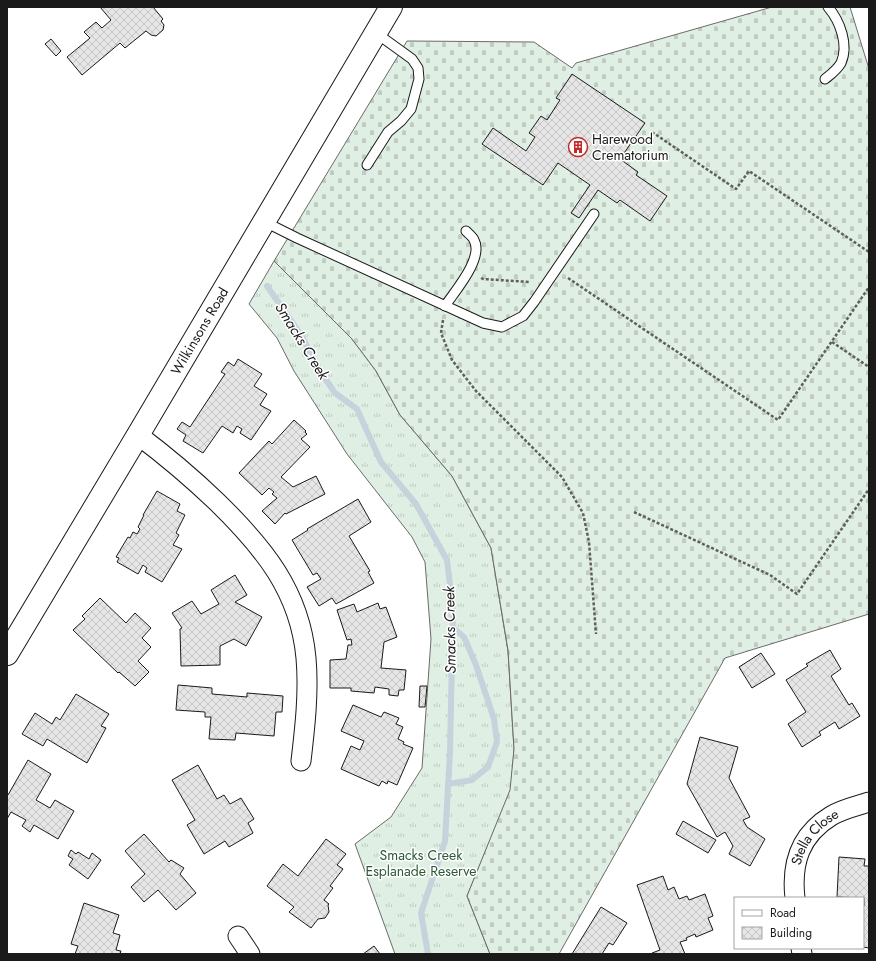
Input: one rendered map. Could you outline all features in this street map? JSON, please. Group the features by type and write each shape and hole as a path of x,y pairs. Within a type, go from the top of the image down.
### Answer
{"street":[{"name":"Wilkinsons Road","path":"7,654 265,222 391,7"},
{"path":"138,435 182,469 243,526 272,563 285,585 295,608 306,657 307,687 305,727 301,761"},
{"name":"Stella Close","path":"795,897 794,873 797,854 807,837 832,815 869,802"},
{"path":"238,936 250,954"}],"lane":[{"path":"825,79 834,72 840,64 844,52 841,29 833,13 828,7"},
{"path":"367,165 388,132 401,121 411,109 419,79 418,68 412,59 376,33"},
{"path":"265,222 483,324 502,327 523,316 548,283 594,214"},
{"path":"445,306 469,270 475,258 476,248 474,239 466,231"}],"path":[{"path":"652,132 736,189 749,171 869,252"},
{"path":"469,270 483,279 548,283"},
{"path":"556,270 778,420 869,287"},
{"path":"445,306 441,333 452,360 476,391 562,477 583,513 589,542 596,634"},
{"path":"832,342 869,368"},
{"path":"634,512 770,575 797,594 869,488"}],"green space":[{"path":"772,7 850,7 869,69 869,614 725,658 559,954 490,954 467,896 510,790 514,749 508,650 491,548 452,476 400,415 376,371 352,339 274,261 407,41 534,42 572,68 576,63"},
{"name":"Smacks Creek Esplanade Reserve","path":"274,261 352,339 376,371 400,415 452,476 491,548 508,651 514,749 511,790 467,896 490,954 395,954 355,844 391,817 422,768 431,639 425,562 412,537 347,454 294,371 277,338 249,304"}],"building":[{"path":"100,7 153,7 163,19 161,21 164,25 163,30 156,36 151,35 146,31 125,48 120,43 82,75 67,57 90,38 84,32 96,22 102,28 111,20"},
{"path":"51,39 61,51 56,56 45,44"},
{"name":"Harewood Crematorium","path":"572,74 645,123 620,159 638,172 636,175 667,196 650,221 620,200 617,203 598,190 579,218 571,213 590,185 558,163 543,185 482,144 493,128 526,151 535,137 529,133 541,116 547,120 560,100 556,98"},
{"path":"238,359 262,374 254,386 267,394 260,405 271,411 251,440 240,433 242,429 237,426 233,433 222,426 203,453 183,441 186,435 177,429 182,422 190,427 225,374 221,372 228,362 234,366"},
{"path":"294,420 306,431 305,432 307,434 301,439 310,447 281,477 293,487 316,476 325,494 286,514 285,513 275,524 262,511 277,498 272,494 274,492 269,488 262,495 239,473 269,441 272,444"},
{"path":"157,491 180,504 177,511 185,515 176,533 179,535 173,545 182,549 162,582 145,572 147,568 143,565 138,574 117,562 119,558 116,557 128,537 130,538 133,532 137,534 140,529 138,527 143,515"},
{"path":"358,499 371,522 349,536 370,571 368,572 374,583 336,604 332,598 319,606 307,587 321,579 317,573 313,575 292,540 308,530 307,529"},
{"path":"235,575 247,595 235,602 262,617 246,646 234,639 220,646 220,665 181,666 180,629 182,628 172,613 192,601 201,614 219,604 211,590"},
{"path":"100,598 126,623 135,613 151,628 142,638 151,647 138,661 149,672 135,686 119,672 118,673 73,630 85,619 82,616"},
{"path":"378,603 380,609 386,607 397,637 384,642 381,668 406,670 404,690 399,690 398,696 389,695 389,689 375,687 374,693 351,691 351,688 330,688 330,660 346,659 348,645 352,645 351,639 347,640 337,610 354,604 357,612"},
{"path":"830,650 841,669 831,676 849,705 852,703 860,716 839,729 835,722 819,732 821,735 802,747 788,724 806,712 786,680 808,666 806,664"},
{"path":"761,653 775,674 752,688 739,667"},
{"path":"178,685 212,688 212,694 247,697 247,693 283,696 282,712 276,712 274,736 236,733 235,740 209,739 211,717 205,717 205,712 176,710"},
{"path":"420,686 427,686 425,707 419,707"},
{"path":"76,694 109,714 101,726 106,728 87,763 47,739 43,746 22,734 35,713 52,724 56,717 60,720"},
{"path":"353,705 381,717 384,712 399,718 396,724 403,727 398,739 404,742 403,744 413,748 397,785 388,781 387,784 382,781 379,786 341,769 351,746 360,750 364,741 341,731"},
{"path":"700,737 738,747 729,778 750,817 743,820 747,827 765,839 750,866 729,854 733,846 725,832 717,837 687,784"},
{"path":"28,760 51,774 36,800 50,808 55,800 74,811 58,839 34,825 30,832 22,826 26,820 11,812 7,819 7,794 8,795"},
{"path":"198,765 217,799 224,795 230,804 241,798 254,819 248,823 253,833 229,847 225,841 204,854 187,825 195,820 172,780"},
{"path":"683,821 716,840 708,853 676,834"},
{"path":"144,834 169,862 171,860 184,868 180,874 196,893 176,910 158,890 144,902 131,887 145,874 125,851"},
{"path":"326,839 346,854 337,865 343,869 330,886 333,888 324,900 329,904 329,912 325,918 318,919 311,928 289,912 294,907 267,886 283,864 298,876"},
{"path":"71,850 76,854 78,852 89,859 92,853 101,860 88,879 69,865 73,859 68,856"},
{"path":"839,857 865,859 864,866 869,866 869,948 864,947 864,897 837,897"},
{"path":"663,876 668,890 674,887 679,899 687,896 689,900 705,894 713,916 708,918 713,930 696,937 695,934 686,938 687,940 680,942 685,954 652,953 660,950 637,885"},
{"path":"84,903 119,915 113,933 120,935 116,950 121,951 120,954 75,954 78,946 71,944"},
{"path":"601,907 627,923 613,945 609,943 602,954 572,954"},
{"path":"374,946 380,954 363,954"}],"waterway":[{"name":"Smacks Creek","path":"267,286 301,335 320,371 335,393 357,409 381,462 416,504 447,560 453,610 450,752 445,841 421,913 428,954"},
{"path":"448,784 472,780 488,767 497,742 494,719 476,665 464,637 452,627"}],"place":[{"name":"Harewood Crematorium","path":"578,147"}]}
